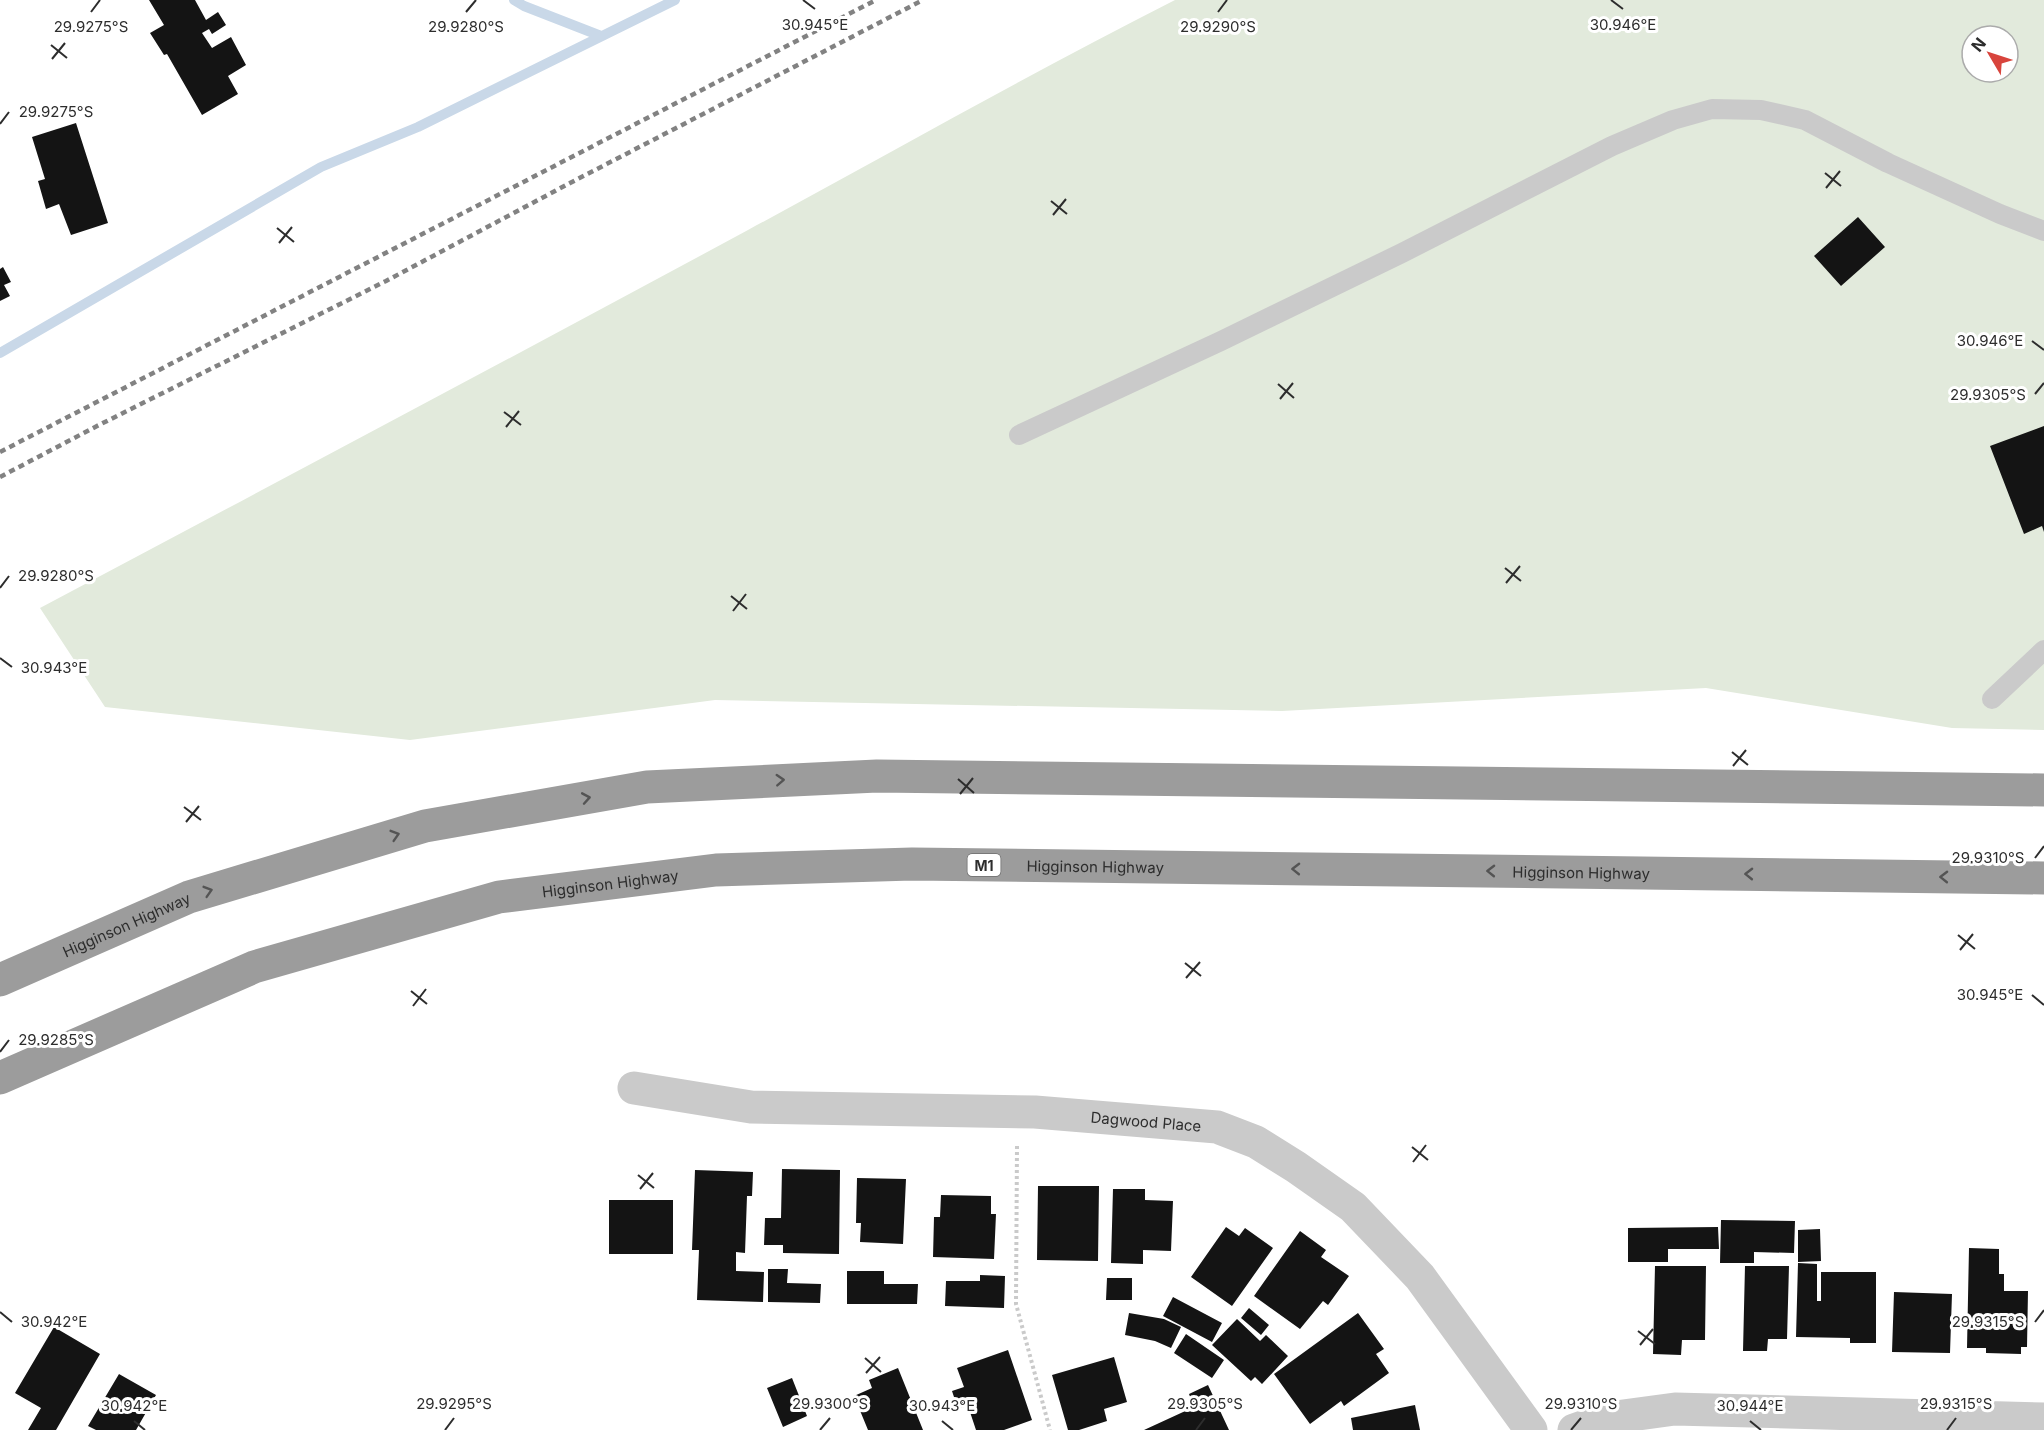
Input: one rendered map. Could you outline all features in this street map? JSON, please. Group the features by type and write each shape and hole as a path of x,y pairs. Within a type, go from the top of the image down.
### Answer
{"highway":[{"name":"Higginson Highway","path":"0,980 189,897 413,829 647,787 877,776 2044,790"},
{"name":"Higginson Highway","path":"0,1078 265,964 499,897 716,870 912,864 2044,878"}],"street":[{"name":"Dagwood Place","path":"634,1088 751,1107 1018,1112 1217,1127 1256,1142 1353,1207 1420,1277 1531,1430"},
{"path":"1574,1430 1608,1418 1675,1409 1877,1422 2044,1419"}],"lane":[{"path":"1019,435 1221,341 1612,146 1673,120 1712,109 1761,110 1805,120 1898,167 2000,214 2044,231"},
{"path":"1992,699 2044,650"}],"path":[{"path":"1018,1112 1016,1304 1050,1430"}],"shaded area":[{"path":"1175,0 2044,0 2044,730 1952,728 1706,688 1282,711 715,700 410,740 105,707 40,608 572,325"}],"building":[{"path":"149,0 195,0 206,20 218,12 226,25 212,34 209,29 202,33 212,48 231,37 246,65 228,76 238,94 202,115 167,54 164,55 150,33 164,25"},
{"path":"76,123 108,223 71,235 59,204 46,209 38,181 45,179 32,137"},
{"path":"1858,217 1885,247 1841,286 1814,256"},
{"path":"3,267 11,282 4,285 10,296 0,301 0,269"},
{"path":"2044,426 2044,532 2042,526 2024,534 1990,446"},
{"path":"782,1169 840,1170 839,1254 783,1253 783,1245 764,1245 765,1218 781,1218"},
{"path":"695,1170 753,1172 752,1196 747,1196 745,1253 736,1252 736,1271 764,1272 763,1302 697,1300 699,1250 692,1250"},
{"path":"857,1178 906,1179 903,1244 860,1242 861,1223 856,1223"},
{"path":"1038,1186 1099,1186 1098,1261 1037,1260"},
{"path":"1113,1189 1145,1189 1145,1200 1173,1201 1171,1251 1143,1250 1143,1264 1111,1263"},
{"path":"941,1195 991,1196 991,1214 996,1214 994,1259 933,1257 934,1217 940,1217"},
{"path":"609,1200 673,1200 673,1254 609,1254"},
{"path":"1721,1220 1795,1221 1794,1253 1754,1252 1754,1263 1720,1263"},
{"path":"1226,1227 1239,1236 1245,1228 1273,1248 1232,1306 1191,1277"},
{"path":"1718,1227 1719,1249 1668,1249 1668,1262 1628,1262 1628,1228"},
{"path":"1820,1229 1821,1261 1798,1262 1798,1230"},
{"path":"1300,1231 1326,1250 1321,1257 1349,1276 1328,1305 1323,1301 1300,1329 1254,1296"},
{"path":"1969,1248 1999,1249 1999,1274 2004,1274 2004,1291 2028,1291 2027,1347 2021,1347 2021,1354 1986,1353 1986,1348 1967,1348"},
{"path":"1798,1263 1817,1264 1817,1301 1821,1301 1821,1272 1876,1272 1876,1343 1850,1343 1850,1338 1796,1337"},
{"path":"1655,1266 1706,1266 1705,1340 1682,1340 1681,1355 1653,1354"},
{"path":"1745,1266 1789,1266 1787,1339 1768,1339 1767,1351 1743,1351"},
{"path":"768,1269 788,1269 787,1283 821,1284 820,1303 768,1302"},
{"path":"847,1271 884,1271 884,1284 918,1284 917,1304 847,1304"},
{"path":"980,1275 1005,1276 1004,1308 945,1306 946,1281 980,1281"},
{"path":"1107,1278 1132,1278 1132,1300 1106,1300"},
{"path":"1894,1292 1952,1294 1950,1353 1892,1352"},
{"path":"1173,1297 1222,1323 1212,1342 1163,1316"},
{"path":"1249,1308 1269,1325 1261,1335 1241,1318"},
{"path":"1129,1313 1164,1319 1181,1327 1171,1348 1155,1341 1125,1335"},
{"path":"1358,1313 1384,1349 1376,1354 1389,1373 1344,1406 1341,1401 1310,1424 1274,1374"},
{"path":"1237,1319 1260,1341 1266,1335 1288,1356 1262,1384 1255,1377 1251,1381 1212,1345"},
{"path":"54,1327 100,1354 56,1430 28,1430 41,1408 15,1393"},
{"path":"1186,1334 1224,1360 1212,1378 1174,1353"},
{"path":"1008,1350 1032,1420 1004,1430 976,1430 968,1406 958,1409 952,1391 964,1387 957,1368"},
{"path":"1114,1357 1127,1402 1104,1409 1107,1421 1079,1430 1068,1430 1052,1375"},
{"path":"898,1368 923,1430 868,1430 854,1396 872,1388 869,1380"},
{"path":"119,1374 156,1395 136,1430 96,1430 88,1426"},
{"path":"792,1378 807,1416 783,1427 767,1388"},
{"path":"1208,1385 1229,1430 1144,1430 1194,1407 1189,1394"},
{"path":"1415,1405 1420,1430 1353,1430 1351,1418"}],"waterway":[{"path":"514,0 601,36"},
{"path":"0,353 321,167 418,127 675,0"}],"railway":[{"path":"0,452 876,0"},
{"path":"0,477 386,281 923,0"}]}
